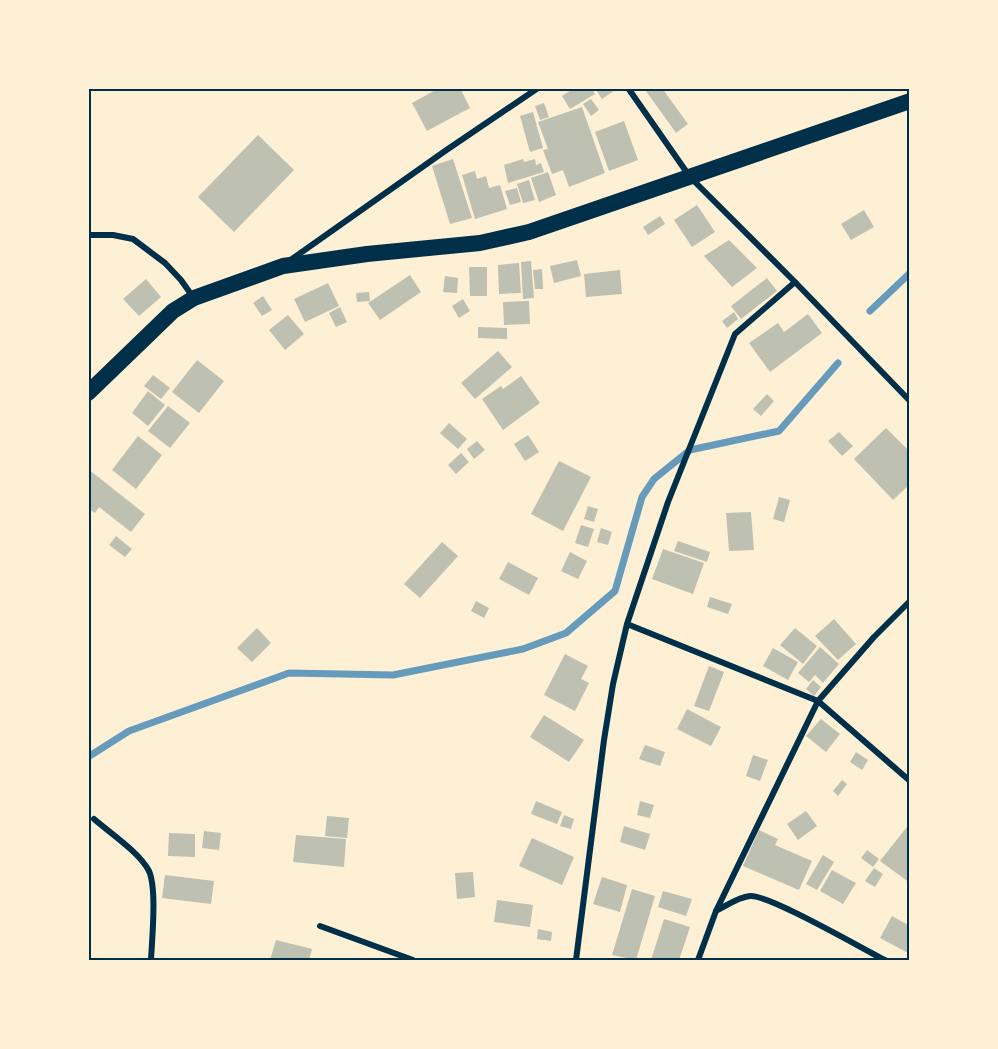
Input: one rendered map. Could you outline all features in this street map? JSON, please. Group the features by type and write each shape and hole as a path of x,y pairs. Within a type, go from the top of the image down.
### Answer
{"highway":[{"path":"88,393 173,311 194,298 283,266 367,254 490,241 529,232 909,100"}],"street":[{"path":"283,266 538,88"},
{"path":"628,88 690,177 909,401"},
{"path":"88,235 113,235 133,239 165,263 194,298"},
{"path":"576,960 604,740 613,684 627,624 668,502 735,334 795,282"},
{"path":"698,960 716,911 818,701 909,601"},
{"path":"627,624 818,701 909,781"},
{"path":"94,819 134,853 148,871 153,887 151,960"},
{"path":"716,911 738,899 758,896 885,960"},
{"path":"320,926 413,960"}],"building":[{"path":"439,88 460,88 470,108 427,131 412,103"},
{"path":"574,88 591,88 595,94 570,109 562,96"},
{"path":"595,88 618,88 602,99"},
{"path":"649,88 662,88 688,124 676,133 646,91"},
{"path":"591,99 599,110 591,116 583,104"},
{"path":"544,103 549,117 540,120 535,106"},
{"path":"582,107 605,173 569,187 563,170 552,174 543,150 548,149 538,122"},
{"path":"533,112 543,148 530,152 520,116"},
{"path":"624,121 638,160 609,171 595,132"},
{"path":"258,135 294,170 234,232 198,197"},
{"path":"453,159 472,218 450,224 432,166"},
{"path":"523,159 524,162 535,159 536,165 541,163 544,172 508,183 504,165"},
{"path":"475,171 477,179 486,176 489,188 500,185 507,209 475,219 462,175"},
{"path":"548,172 556,195 539,202 531,178"},
{"path":"529,180 535,200 523,203 517,184"},
{"path":"517,188 521,202 510,205 505,191"},
{"path":"697,205 715,232 692,247 674,220"},
{"path":"864,210 874,227 851,240 841,224"},
{"path":"660,216 665,224 648,235 643,227"},
{"path":"729,240 757,268 732,287 704,256"},
{"path":"577,260 581,276 554,283 550,266"},
{"path":"531,261 534,298 523,299 521,262"},
{"path":"519,263 521,293 499,294 498,265"},
{"path":"469,267 487,267 487,296 470,296"},
{"path":"542,269 543,289 535,289 533,270"},
{"path":"620,270 622,294 586,297 584,274"},
{"path":"410,275 421,292 380,320 368,303"},
{"path":"445,276 458,278 457,293 443,292"},
{"path":"767,278 777,291 741,319 731,306"},
{"path":"146,279 161,297 139,316 123,299"},
{"path":"328,283 339,306 305,322 294,299"},
{"path":"369,292 370,301 357,302 356,293"},
{"path":"263,296 272,310 262,316 253,303"},
{"path":"463,299 470,311 459,318 452,306"},
{"path":"529,301 530,324 504,325 503,302"},
{"path":"340,307 347,322 336,327 329,313"},
{"path":"734,312 738,319 727,328 722,321"},
{"path":"808,314 822,333 770,372 749,343 778,323 784,332"},
{"path":"288,315 304,334 285,350 269,330"},
{"path":"478,327 507,328 507,339 478,338"},
{"path":"498,351 512,367 475,399 461,383"},
{"path":"197,360 224,381 199,413 172,392"},
{"path":"153,375 170,388 161,399 144,386"},
{"path":"521,376 540,403 503,430 482,399 501,386 503,389"},
{"path":"148,391 165,405 148,426 132,413"},
{"path":"767,394 774,401 761,416 753,409"},
{"path":"168,406 190,423 170,448 148,431"},
{"path":"449,423 467,439 458,449 440,433"},
{"path":"886,428 910,452 910,484 893,500 854,459"},
{"path":"839,432 853,446 842,456 828,441"},
{"path":"528,435 539,452 525,461 514,444"},
{"path":"138,436 162,455 136,489 112,470"},
{"path":"477,441 485,450 474,459 467,449"},
{"path":"461,453 469,462 456,474 448,465"},
{"path":"559,461 591,477 563,531 531,514"},
{"path":"88,469 145,514 131,532 99,507 95,513 88,508"},
{"path":"779,497 790,500 784,522 773,519"},
{"path":"588,506 598,509 594,522 584,519"},
{"path":"751,512 754,550 729,551 726,513"},
{"path":"581,525 594,529 588,547 575,543"},
{"path":"601,528 612,532 608,545 597,542"},
{"path":"116,536 132,549 125,557 109,545"},
{"path":"678,541 710,552 707,562 674,551"},
{"path":"442,542 458,556 420,598 404,584"},
{"path":"663,549 704,563 693,594 652,579"},
{"path":"570,552 587,561 578,579 561,571"},
{"path":"508,562 538,578 529,595 499,579"},
{"path":"710,597 732,604 728,614 707,607"},
{"path":"476,601 489,608 484,618 471,611"},
{"path":"834,619 856,644 838,660 815,636"},
{"path":"257,628 271,643 252,662 237,648"},
{"path":"795,628 817,646 803,664 780,645"},
{"path":"820,647 839,664 823,683 815,675 809,682 798,673"},
{"path":"773,648 798,662 788,680 763,666"},
{"path":"565,654 588,666 581,679 589,683 575,711 544,695"},
{"path":"709,666 724,672 709,711 694,706"},
{"path":"813,680 821,687 814,696 806,689"},
{"path":"687,709 721,727 711,746 677,729"},
{"path":"544,715 584,740 569,762 530,737"},
{"path":"821,719 840,734 826,752 806,736"},
{"path":"645,745 665,752 660,766 639,759"},
{"path":"856,752 868,760 862,770 850,762"},
{"path":"753,755 768,760 760,781 746,776"},
{"path":"842,780 847,784 838,796 833,791"},
{"path":"536,801 562,812 557,824 531,814"},
{"path":"640,801 654,805 650,818 637,815"},
{"path":"806,811 817,826 798,840 787,824"},
{"path":"564,815 574,819 571,829 560,826"},
{"path":"327,816 349,818 347,838 325,836"},
{"path":"910,823 910,883 880,861"},
{"path":"624,826 650,834 645,850 620,842"},
{"path":"759,830 778,839 775,845 812,861 799,890 743,866"},
{"path":"204,831 221,833 219,850 202,848"},
{"path":"169,833 195,834 195,857 168,856"},
{"path":"296,835 346,839 344,867 293,862"},
{"path":"532,838 574,857 562,885 519,866"},
{"path":"867,850 879,859 873,867 861,858"},
{"path":"823,855 834,862 817,890 806,884"},
{"path":"874,868 883,874 875,887 865,881"},
{"path":"832,870 856,883 843,904 820,891"},
{"path":"473,872 475,897 457,899 455,873"},
{"path":"165,875 214,881 211,904 162,898"},
{"path":"602,877 627,885 620,912 593,904"},
{"path":"632,889 655,896 636,960 612,955"},
{"path":"663,891 692,899 686,916 658,907"},
{"path":"497,900 533,905 530,927 494,922"},
{"path":"892,916 910,926 910,954 880,938"},
{"path":"664,919 690,927 679,960 651,960"},
{"path":"538,929 552,932 551,941 537,939"},
{"path":"276,940 312,949 309,960 270,960"}],"waterway":[{"path":"870,311 910,273"},
{"path":"88,757 129,731 289,673 393,675 523,649 566,633 615,591 642,497 654,479 690,450 779,431 838,363"}]}
